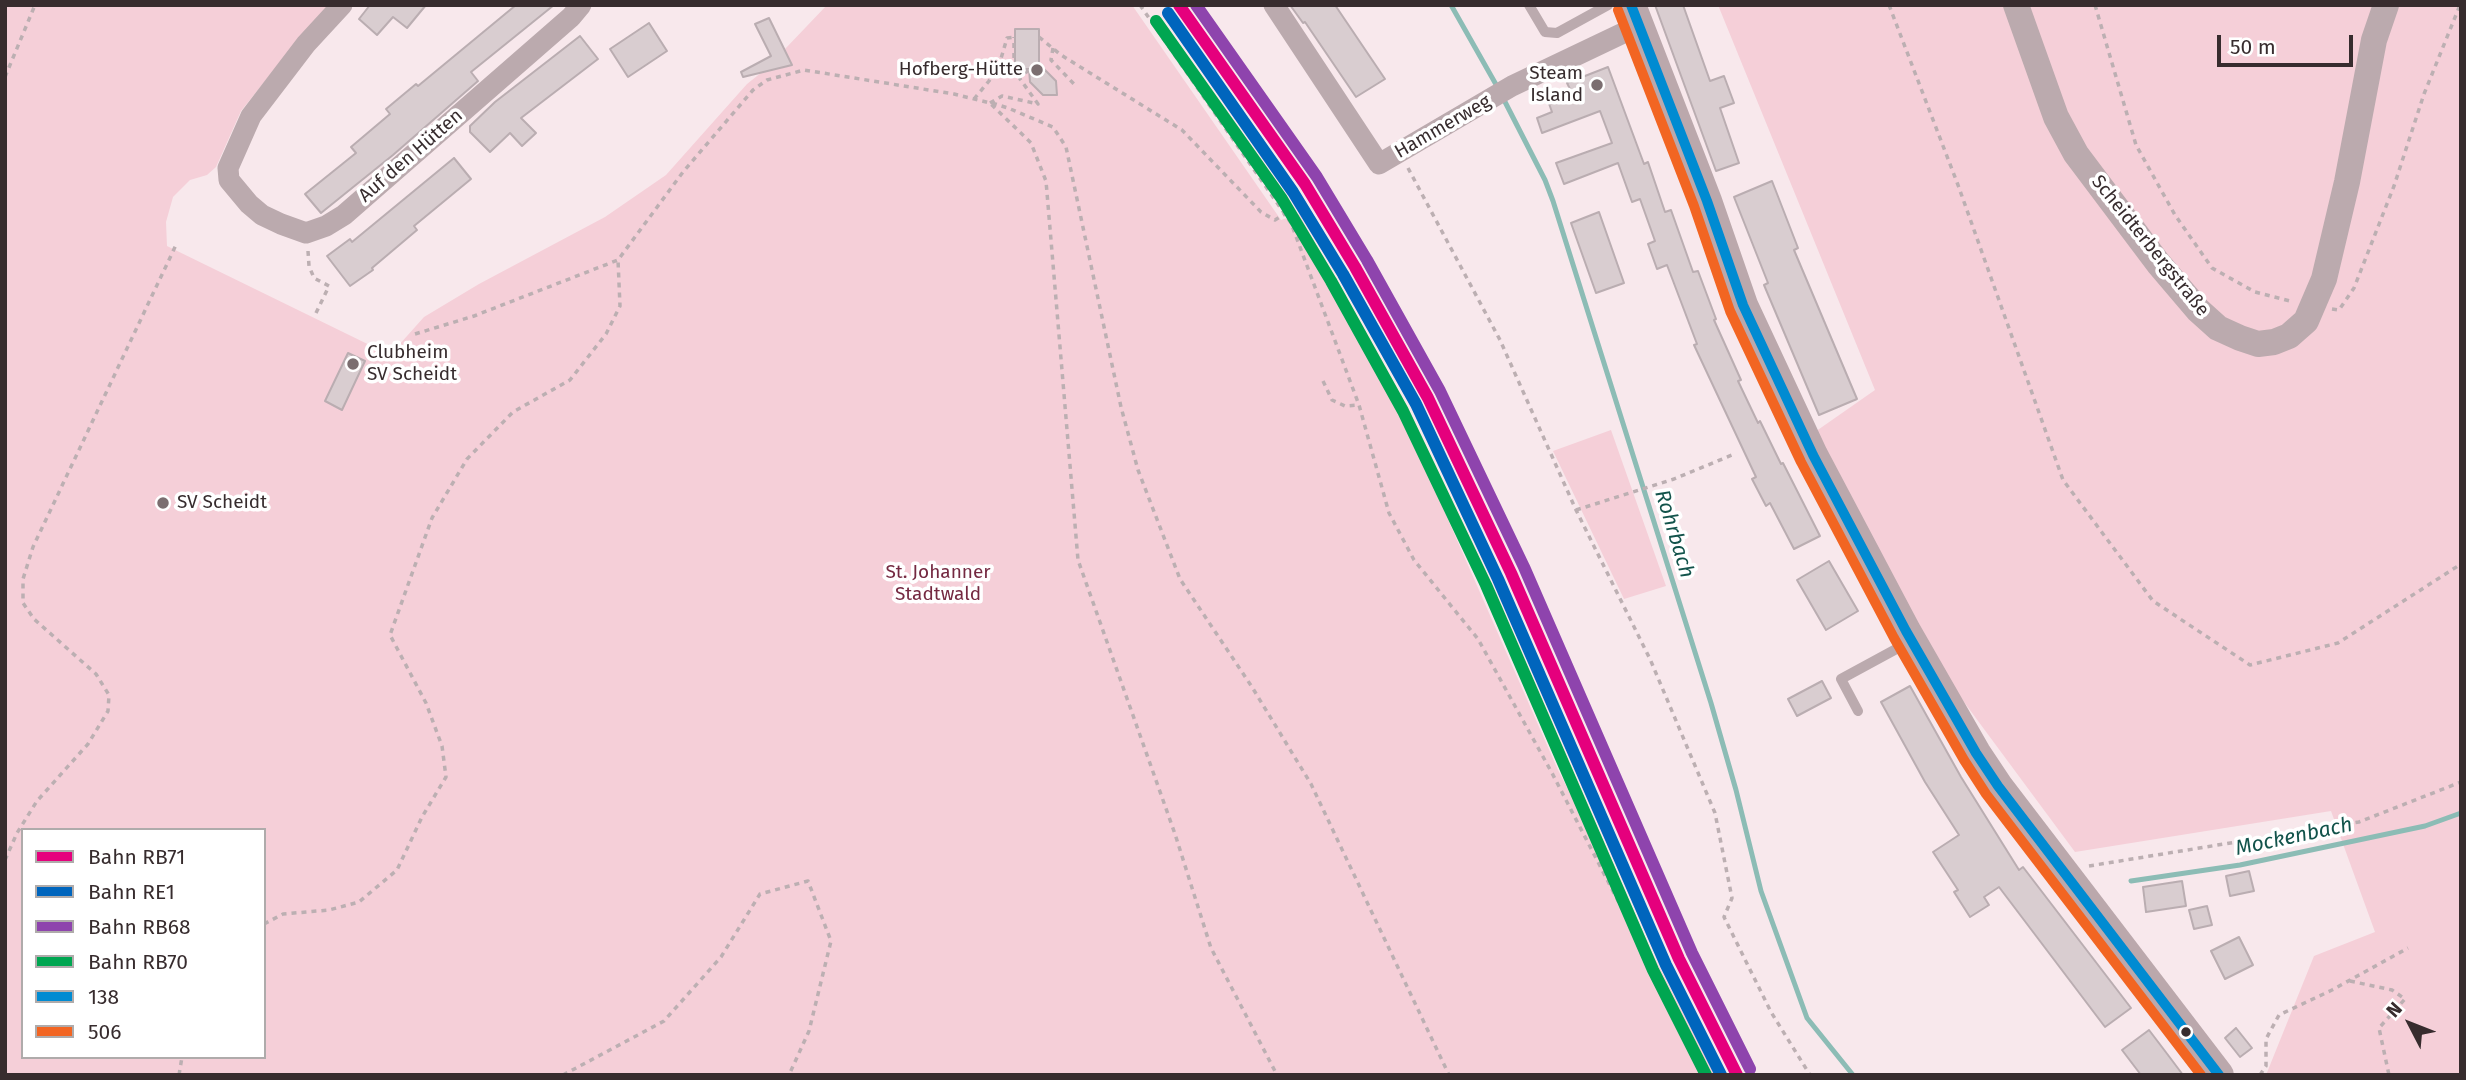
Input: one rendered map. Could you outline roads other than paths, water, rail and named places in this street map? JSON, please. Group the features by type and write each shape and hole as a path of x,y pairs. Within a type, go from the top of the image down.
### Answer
{"main road":[{"path":"1635,15 1707,201 1743,305 1813,455 1912,641 1990,775 2218,1075"}],"street":[{"name":"Auf den Hütten","path":"342,5 306,44 251,116 228,168 229,180 236,190 262,215 306,233 326,226 344,215 582,5"},
{"name":"Hammerweg","path":"1274,5 1380,164 1635,15"},
{"name":"Scheidterbergstraße","path":"2016,5 2056,117 2076,154 2158,263 2198,310 2218,327 2258,344 2289,336 2306,321 2314,306 2331,256 2374,40 2386,5"}],"lane":[{"path":"1529,5 1545,32 1557,33 1588,10 1608,5"},
{"path":"1858,711 1841,679 1912,641"}],"waterway":[{"name":"Rohrbach","path":"1451,5 1498,88"},
{"name":"Rohrbach","path":"1502,96 1553,201 1711,703 1761,891 1807,1018 1853,1075"},
{"name":"Mockenbach","path":"2131,881 2240,865 2425,826 2461,813"}],"rail line":[{"name":"RB71","path":"1179,5 1305,184 1428,398 1511,573 1679,959 1737,1075"},
{"name":"RB68","path":"1196,5 1317,177 1440,391 1524,567 1692,953 1750,1069"},
{"name":"RE1","path":"1168,13 1293,192 1416,404 1498,579 1666,965 1721,1075"},
{"name":"RB70","path":"1156,21 1282,199 1403,411 1486,585 1653,970 1706,1075"}],"place":[{"name":"Hofberg-Hütte","path":"1037,70"},
{"name":"Steam Island","path":"1597,85"},
{"name":"Clubheim SV Scheidt","path":"353,364"},
{"name":"SV Scheidt","path":"163,503"}],"park label":[{"name":"St. Johanner Stadtwald","path":"938,584"}]}
